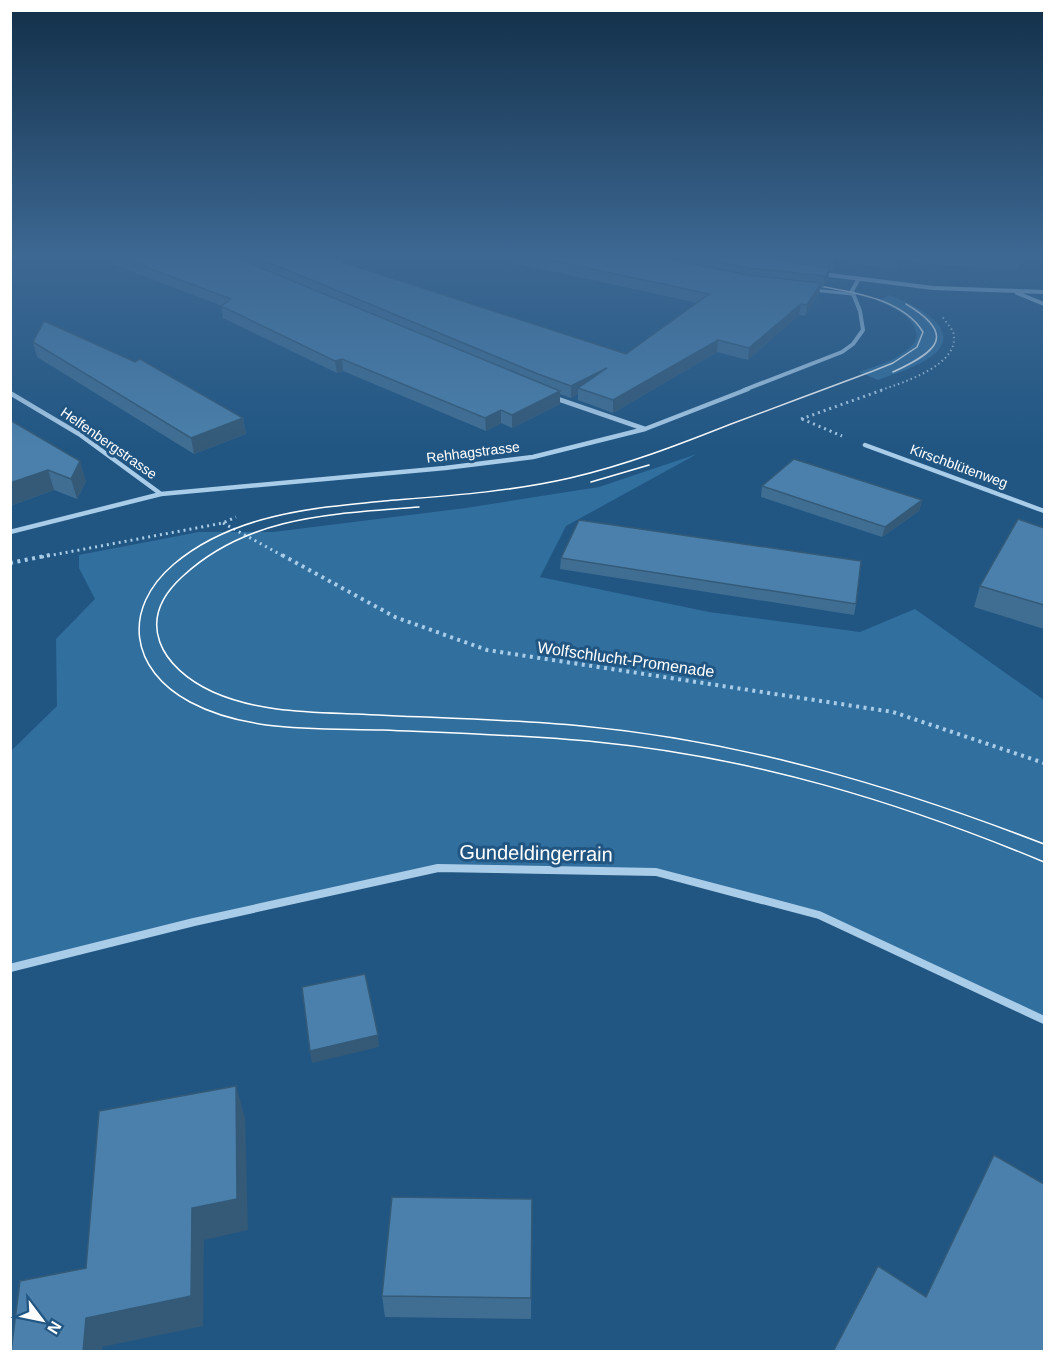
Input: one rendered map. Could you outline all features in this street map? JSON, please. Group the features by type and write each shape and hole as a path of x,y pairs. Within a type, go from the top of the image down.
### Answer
{"street":[{"name":"Rehhagstrasse","path":"10,532 161,494 445,468 533,457 645,429 842,352 853,344 863,330 862,321"},
{"name":"Helfenbergstrasse","path":"10,393 79,434 161,494"},
{"path":"544,394 645,429"},
{"name":"Kirschblütenweg","path":"865,445 1044,511"},
{"name":"Gundeldingerrain","path":"10,968 194,922 438,868 656,872 819,915 1044,1020"}],"path":[{"path":"865,445 801,419 920,376 940,363 950,353 955,341 951,325 947,321"},
{"name":"Wolfschlucht-Promenade","path":"10,563 224,523 395,617 487,650 893,712 1044,763"}],"shaded area":[{"path":"910,321 934,321 939,326 943,335 942,345 933,355 921,363 878,380 859,372 906,351 917,338"},
{"path":"697,454 566,526 540,577 709,612 860,632 915,609 1044,700 1044,1020 819,915 656,872 438,868 11,968 10,752 57,706 56,639 95,599 79,568 79,555 199,532 273,532 466,508 599,487"}],"building":[{"path":"44,321 135,362 140,359 243,418 191,438 33,342"},
{"path":"251,321 389,321 560,391 512,415 501,410 485,418 342,359 335,361"},
{"path":"409,321 523,321 626,354 672,321 781,321 749,348 718,340 613,400 578,388 607,368 571,386"},
{"path":"10,420 80,461 71,479 48,470 10,483"},
{"path":"794,459 922,500 885,527 762,486"},
{"path":"1018,519 1044,528 1044,605 980,586"},
{"path":"579,520 861,561 856,604 561,558"},
{"path":"365,974 378,1035 310,1051 302,987"},
{"path":"236,1086 237,1199 192,1208 191,1296 86,1318 83,1352 11,1352 20,1281 86,1268 99,1111"},
{"path":"994,1155 1044,1184 1044,1352 833,1352 878,1266 926,1297"},
{"path":"392,1197 532,1199 531,1298 382,1296"}],"tram line":[{"path":"914,321 923,332 917,347 893,363 632,461 547,483 501,490 300,511 246,524 221,534 174,564 157,582 146,600 140,619 140,638 145,656 155,673 170,689 190,702 236,719 284,727 463,733 597,742 712,759 825,785 880,802 990,840 1044,862"},
{"path":"893,372 921,357 936,342 936,334 928,321"},
{"path":"591,482 649,465"},
{"path":"419,507 356,512 294,521 236,540 209,556 183,576 168,593 159,610 157,626 160,642 167,657 195,682 213,692 248,704 302,711 582,726 701,743 817,769 874,785 1044,844"}]}
